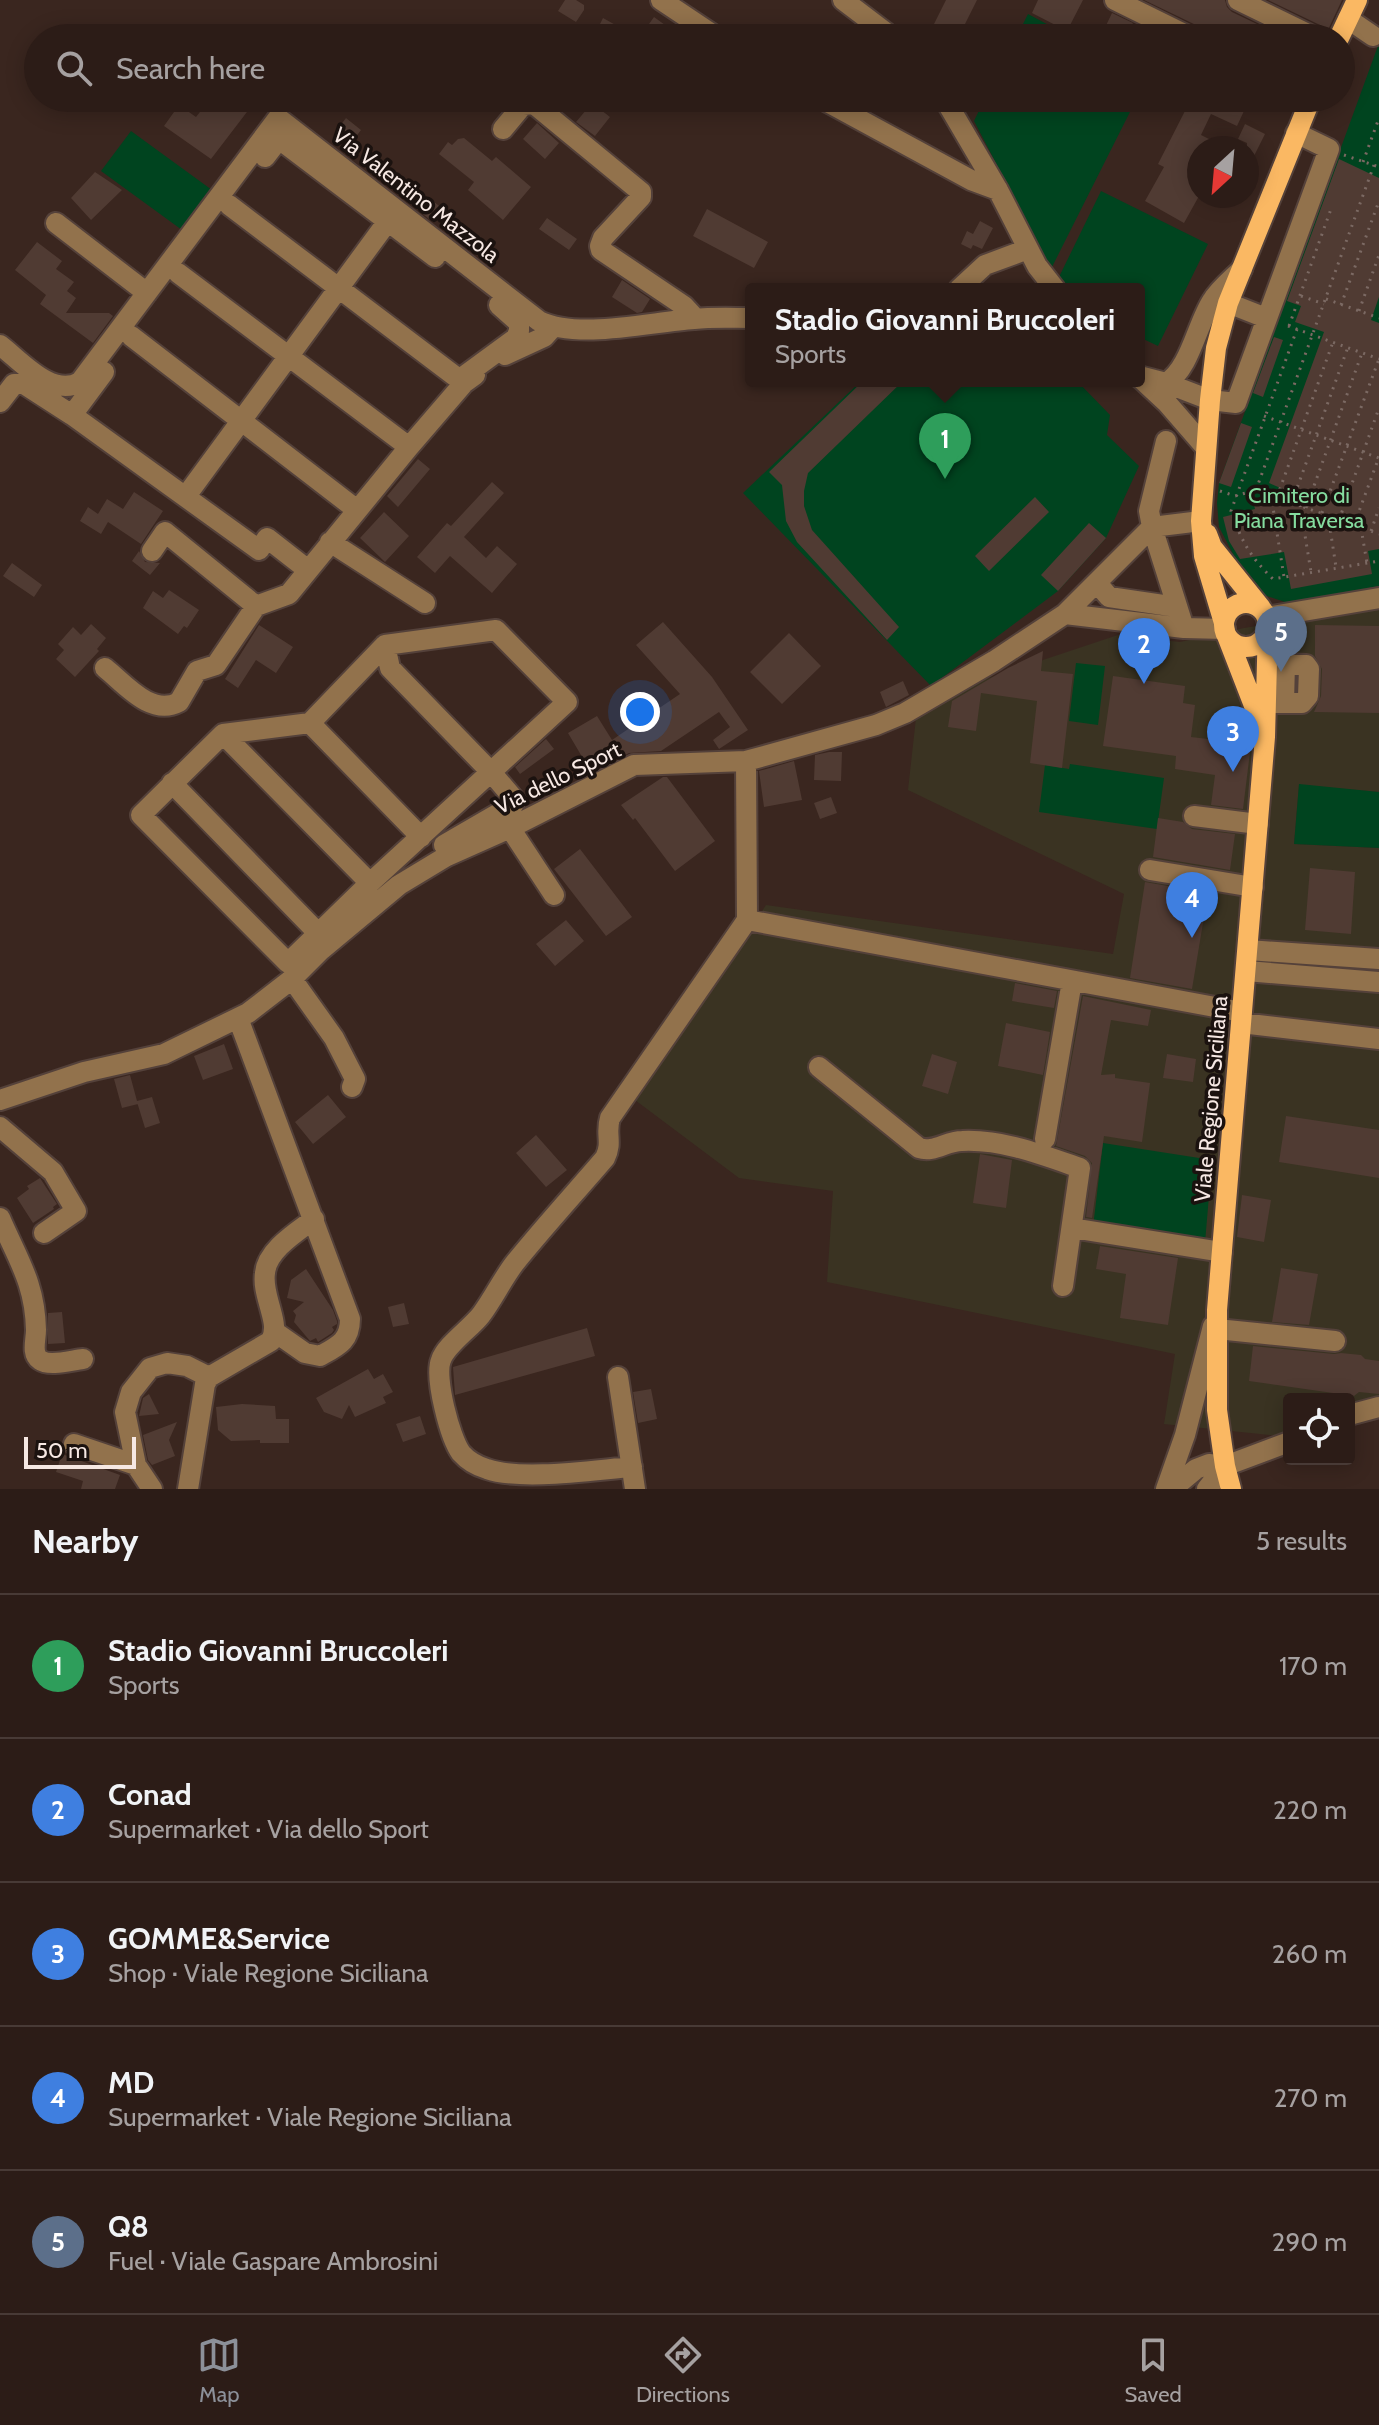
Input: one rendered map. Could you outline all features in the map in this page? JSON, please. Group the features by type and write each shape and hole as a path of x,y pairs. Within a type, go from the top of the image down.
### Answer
{"main road":[{"path":"1345,24 1357,0"},
{"path":"1265,737 1225,628 1204,556 1201,521 1216,348 1228,303 1305,112"},
{"path":"1201,521 1212,547 1266,617 1265,637 1260,642 1247,647 1234,643 1225,628 1229,611 1240,604 1252,604 1266,617"},
{"name":"Viale Regione Siciliana","path":"1231,1489 1225,1466 1216,1385 1217,1320 1265,737 1283,703 1283,663 1266,617"}],"street":[{"path":"661,0 697,24"},
{"path":"844,0 875,24"},
{"path":"1115,0 1147,7 1172,24"},
{"path":"1238,0 1287,24"},
{"path":"1355,32 1373,36"},
{"path":"503,129 517,112"},
{"path":"544,112 641,192 641,197 603,238 601,250 684,306 696,319"},
{"path":"846,112 971,180 998,190"},
{"path":"952,112 998,190 1037,266 1050,283"},
{"name":"Via Valentino Mazzola","path":"0,345 43,379 56,385 73,386 80,382 278,118 539,321 553,327 582,330 696,319 745,318"},
{"path":"1145,380 1166,393 1196,405 1210,400 1236,403 1329,149 1296,133"},
{"path":"72,415 279,139 519,323 516,338 462,381 289,594 256,606 216,665 197,671 179,702 164,707 148,703 105,668"},
{"path":"229,205 462,381"},
{"path":"186,496 388,221"},
{"path":"56,223 147,293"},
{"path":"966,283 985,265 1028,249"},
{"path":"1166,393 1212,300 1242,269"},
{"path":"178,273 409,447"},
{"path":"1228,303 1266,318"},
{"path":"462,381 511,351 544,337 553,327"},
{"path":"131,336 357,510"},
{"path":"1213,371 1243,378"},
{"path":"0,402 14,384 20,382 72,415 259,550 267,538 308,570"},
{"path":"1166,393 1206,448"},
{"path":"1166,441 1149,511 1184,628"},
{"path":"1152,527 1201,521"},
{"name":"Via dello Sport","path":"0,1100 84,1072 164,1054 248,1013 292,979 321,950 399,885 447,856 634,765 746,761 876,725 905,713 994,661 1065,614 1152,527"},
{"path":"152,551 165,532 256,606"},
{"path":"330,542 425,603"},
{"path":"1097,583 1109,597 1177,607"},
{"path":"1266,617 1379,598"},
{"path":"1065,614 1184,628 1225,628"},
{"path":"496,630 567,702 370,883 288,963 141,815 223,734 310,723 385,645 496,630"},
{"path":"344,930 336,921 375,887 513,805 514,799 390,668 385,645"},
{"path":"1283,663 1302,664 1309,669 1308,696 1302,703 1283,703"},
{"path":"310,723 421,837"},
{"path":"223,734 370,883"},
{"path":"632,1467 542,1474 498,1472 472,1463 455,1443 438,1381 438,1365 452,1343 468,1331 486,1309 515,1264 605,1158 610,1148 607,1126 610,1118 747,920 746,761"},
{"path":"172,783 318,933"},
{"path":"1194,816 1258,824"},
{"path":"510,828 554,895"},
{"path":"1150,870 1253,887"},
{"path":"747,920 1072,981 1242,1018 1379,1039"},
{"path":"1248,950 1379,959"},
{"path":"1246,971 1379,982"},
{"path":"292,979 334,1038 355,1079 352,1087"},
{"path":"1045,1139 1072,981"},
{"path":"238,1018 350,1319 350,1331 344,1343 320,1356 305,1353 275,1332"},
{"path":"819,1067 919,1148 929,1150 960,1141 974,1142 1019,1148 1080,1168 1063,1286"},
{"path":"0,1127 53,1172 76,1211 44,1233"},
{"path":"0,1218 31,1285 38,1359 48,1363 83,1359"},
{"path":"188,1489 205,1384 209,1377 271,1341 275,1332 264,1271 273,1255 291,1236 314,1219"},
{"path":"1072,1228 1222,1252"},
{"path":"1169,1489 1217,1320 1335,1341"},
{"path":"152,1489 136,1465 125,1412 131,1392 150,1368 167,1363 187,1366 209,1377"},
{"path":"618,1377 635,1489"},
{"path":"1355,1413 1379,1407"},
{"path":"74,1444 136,1465"},
{"path":"1169,1489 1196,1469 1209,1464 1225,1466 1283,1444"},
{"path":"1207,1489 1225,1466"}],"path":[{"path":"1363,162 1379,118"},
{"path":"1256,490 1376,166 1329,149"},
{"path":"1341,305 1379,201"},
{"path":"1289,326 1331,209"},
{"path":"1359,311 1379,255"},
{"path":"1300,295 1378,318 1379,311"},
{"path":"1266,318 1379,359 1325,514 1337,568"},
{"path":"1297,329 1235,496 1231,511 1240,538 1258,565 1273,579 1379,561"},
{"path":"1277,497 1333,342"},
{"path":"1292,502 1348,347"},
{"path":"1306,508 1362,353"},
{"path":"1339,520 1379,408"},
{"path":"1264,416 1379,457 1354,525"},
{"path":"1204,486 1235,496 1256,490 1379,534"},
{"path":"1271,495 1284,577"},
{"path":"1300,505 1311,572"},
{"path":"1371,531 1379,508"},
{"path":"1361,528 1367,563"}],"shaded area":[{"path":"1379,606 1379,792 1299,785 1294,844 1379,848 1379,1401 1355,1411 1355,1393 1283,1393 1283,1436 1164,1424 1175,1354 827,1282 833,1191 739,1178 635,1100 766,905 1113,954 1124,894 908,790 916,718 983,680 1118,635 1180,642"}],"green space":[{"path":"1028,14 1047,24 1023,24"},
{"name":"Cimitero di Piana Traversa","path":"1379,43 1379,586 1288,603 1264,595 1242,571 1219,527 1219,483"},
{"path":"978,112 1130,112 1051,269 974,121"},
{"path":"131,131 212,190 182,230 101,171"},
{"path":"1101,191 1208,244 1158,346 1145,340 1145,283 1066,283 1058,279"},
{"path":"855,387 1083,387 1110,415 1107,435 1139,466 1106,538 1058,591 931,686 743,493"},
{"path":"1076,663 1105,666 1098,725 1069,721"},
{"path":"1070,764 1164,778 1157,829 1039,812 1045,765 1069,769"},
{"path":"1299,784 1379,792 1379,848 1294,844"},
{"path":"1103,1143 1212,1160 1205,1243 1093,1227"}],"building":[{"path":"565,0 576,0 584,5 576,22 558,11"},
{"path":"946,0 977,0 965,24 934,24"},
{"path":"1038,0 1083,0 1071,24 1053,24 1032,13"},
{"path":"1144,0 1225,0 1232,12 1257,24 1194,24"},
{"path":"1268,0 1342,0 1331,24 1318,24"},
{"path":"1112,13 1133,23 1132,24 1107,24"},
{"path":"654,17 664,24 649,24"},
{"path":"603,18 614,24 600,24"},
{"path":"174,112 189,112 196,117 200,112 247,112 211,159 164,126"},
{"path":"584,112 604,112 610,117 595,136 576,122"},
{"path":"1184,112 1244,112 1237,126 1211,114 1203,136 1187,136 1187,208 1192,208 1184,223 1145,201 1164,167 1158,164"},
{"path":"346,118 361,130 352,142 336,131"},
{"path":"537,123 559,143 545,159 523,139"},
{"path":"1245,124 1265,134 1259,146 1259,136 1239,136"},
{"path":"464,138 492,161 496,157 531,187 503,220 468,190 474,182 439,154 448,142 452,145"},
{"name":"Cimitero di Piana Traversa","path":"1339,159 1379,178 1379,297 1371,320 1379,323 1379,549 1368,551 1372,574 1291,589 1284,552 1240,559 1229,541 1223,517 1255,509 1254,505 1297,495 1269,483 1324,332 1295,322 1301,306 1287,301"},
{"path":"95,172 122,190 91,220 71,198"},
{"path":"429,198 443,209 433,222 419,211"},
{"path":"707,209 768,242 754,268 693,236"},
{"path":"547,218 577,239 569,250 539,229"},
{"path":"980,221 993,228 982,249 973,245 971,249 961,244 967,231 973,234"},
{"path":"37,242 62,261 56,269 74,282 67,291 76,298 66,313 109,313 113,316 93,343 40,304 46,295 15,270"},
{"path":"622,280 650,299 642,312 637,313 612,297"},
{"path":"1274,337 1283,340 1263,397 1253,393"},
{"path":"857,387 897,387 808,473 804,491 804,506 812,530 899,627 887,640 797,542 786,521 782,485 769,472"},
{"path":"1241,423 1252,427 1231,487 1219,483"},
{"path":"418,459 430,469 398,507 387,496"},
{"path":"492,482 504,493 464,537 486,558 497,546 517,564 492,593 450,556 435,573 417,557 447,523 451,526"},
{"path":"134,492 163,511 141,544 108,522 101,534 80,521 88,507 98,514 107,499 123,509"},
{"path":"1035,497 1049,512 989,571 975,556"},
{"path":"384,512 409,536 385,562 360,538"},
{"path":"1089,523 1106,538 1058,591 1041,575"},
{"path":"139,551 145,562 160,563 150,575 132,561"},
{"path":"12,563 42,585 34,597 3,576"},
{"path":"169,590 199,610 187,628 184,626 178,634 143,608 153,591 163,598"},
{"path":"663,622 712,677 748,730 719,749 713,740 730,727 719,712 661,751 629,753 591,772 568,733 597,716 612,740 680,694 636,645"},
{"path":"91,624 106,638 97,649 99,651 75,677 56,659 64,650 58,644 73,627 81,635"},
{"path":"259,625 293,647 276,673 256,660 238,688 225,679"},
{"path":"1315,625 1379,626 1379,713 1314,712 1321,696 1322,669 1315,656"},
{"path":"789,633 821,666 782,704 750,672"},
{"path":"1043,651 1041,671 1073,674 1062,768 1030,763 1037,701 981,693 976,731 948,727 952,701"},
{"path":"1113,676 1185,686 1183,703 1195,705 1191,737 1251,744 1243,809 1211,805 1215,775 1175,769 1176,756 1103,746"},
{"path":"903,681 909,695 886,707 880,692"},
{"path":"546,739 554,749 520,774 515,767"},
{"path":"842,752 841,781 814,780 815,755"},
{"path":"794,761 802,800 764,807 759,771"},
{"path":"667,777 715,841 675,871 635,818 633,820 621,805"},
{"path":"831,797 837,813 820,819 814,803"},
{"path":"1158,818 1183,822 1192,829 1235,834 1230,870 1153,857"},
{"path":"580,849 632,917 606,936 554,869"},
{"path":"1310,868 1355,872 1351,934 1305,930"},
{"path":"1145,882 1208,893 1192,989 1130,978"},
{"path":"566,920 584,941 555,966 536,944"},
{"path":"1015,983 1057,991 1054,1008 1012,1001"},
{"path":"1083,996 1151,1010 1148,1026 1111,1020 1101,1075 1115,1074 1115,1078 1150,1083 1142,1142 1104,1136 1092,1218 1086,1217 1092,1163 1085,1156 1056,1146"},
{"path":"1006,1023 1050,1032 1043,1075 998,1066"},
{"path":"224,1044 233,1069 203,1080 194,1056"},
{"path":"932,1054 957,1062 948,1094 922,1086"},
{"path":"1167,1054 1196,1059 1193,1082 1163,1078"},
{"path":"130,1075 137,1101 152,1097 160,1123 145,1128 138,1104 122,1108 114,1079"},
{"path":"328,1095 346,1117 313,1144 295,1122"},
{"path":"1286,1116 1379,1130 1379,1178 1279,1162"},
{"path":"536,1135 567,1170 546,1187 516,1153"},
{"path":"980,1154 1012,1160 1006,1208 973,1203"},
{"path":"40,1178 57,1204 33,1223 17,1198 29,1189 27,1186"},
{"path":"1242,1195 1271,1200 1264,1242 1237,1237"},
{"path":"1100,1246 1178,1258 1168,1325 1120,1318 1126,1274 1096,1269"},
{"path":"1281,1268 1318,1274 1309,1325 1272,1322"},
{"path":"306,1269 337,1321 332,1333 318,1342 316,1338 310,1341 294,1322 296,1315 293,1311 304,1302 287,1298 291,1280"},
{"path":"404,1303 409,1324 393,1327 388,1307"},
{"path":"62,1312 65,1343 48,1344 48,1313"},
{"path":"587,1328 595,1356 455,1395 453,1367"},
{"path":"1253,1346 1361,1355 1365,1359 1379,1361 1379,1394 1359,1392 1355,1395 1249,1381"},
{"path":"368,1369 374,1379 383,1374 393,1392 383,1397 386,1403 355,1417 349,1405 342,1419 324,1412 316,1398"},
{"path":"651,1389 657,1419 638,1423 633,1392"},
{"path":"149,1394 159,1414 139,1416 143,1398"},
{"path":"242,1404 275,1406 276,1419 289,1419 289,1443 231,1441 218,1430 216,1407"},
{"path":"420,1416 426,1434 403,1442 396,1424"},
{"path":"177,1422 169,1440 175,1456 152,1465 143,1435"},
{"path":"62,1454 120,1475 115,1489 81,1489 83,1481 56,1472"}],"place":[{"name":"Stadio Giovanni Bruccoleri","path":"945,479"},
{"name":"Q8","path":"1281,672"},
{"name":"Conad","path":"1144,684"},
{"name":"GOMME&Service","path":"1233,772"},
{"name":"MD","path":"1192,938"}]}
